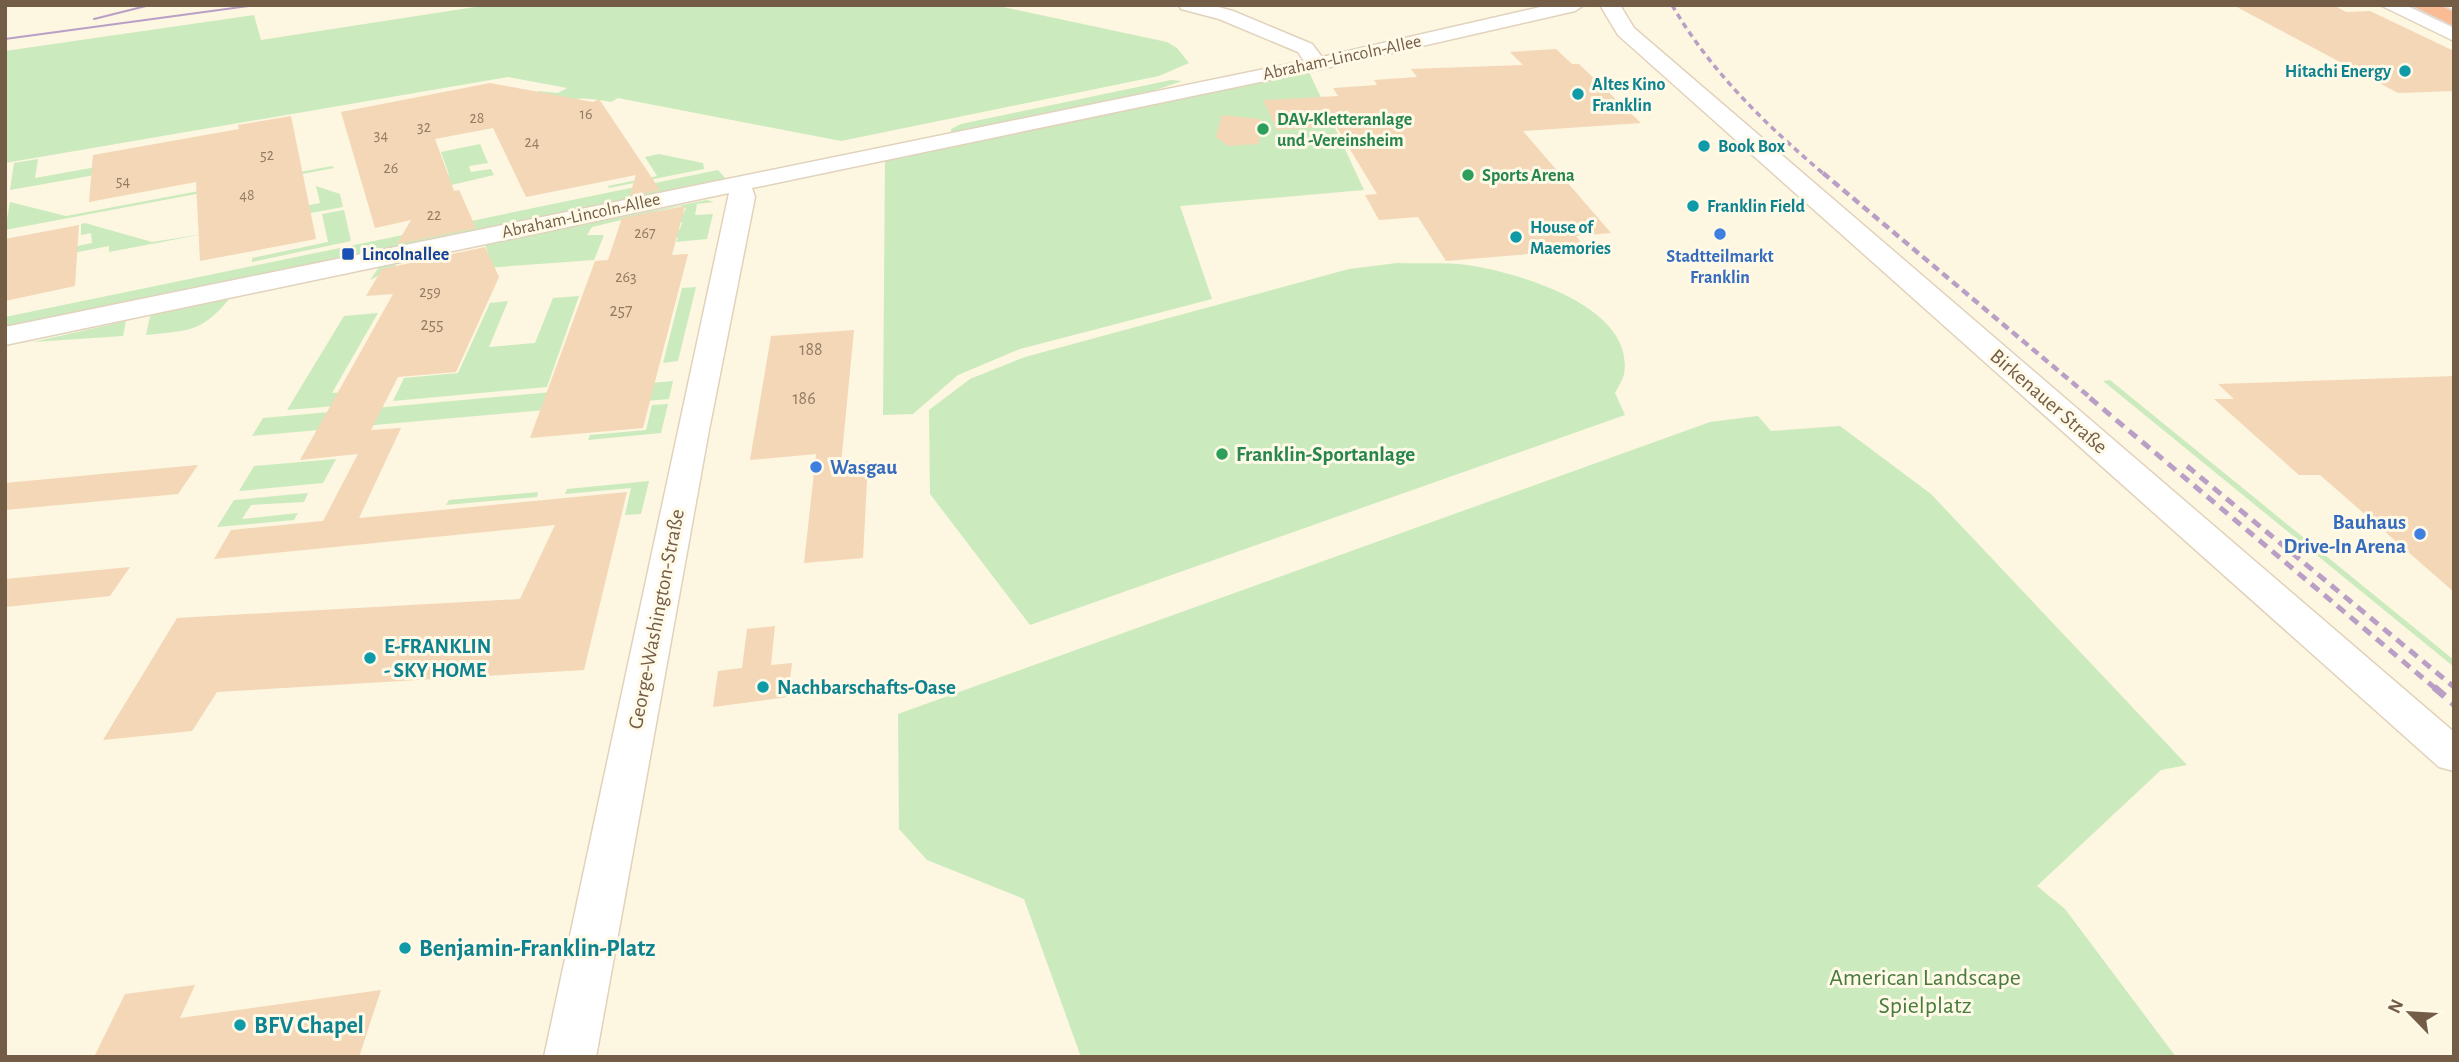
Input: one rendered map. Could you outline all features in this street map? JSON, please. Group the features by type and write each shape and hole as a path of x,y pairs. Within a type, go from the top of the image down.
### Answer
{"highway":[{"path":"2421,5 2454,20"}],"street":[{"path":"1188,5 1226,15 1271,36 1310,59"},
{"path":"1527,10 1575,5"},
{"name":"Birkenauer Straße","path":"1609,5 1619,16 1625,31 2454,756"},
{"path":"1631,5 1643,30 1644,46"},
{"path":"2389,5 2454,35"},
{"name":"Abraham-Lincoln-Allee","path":"1310,59 1527,10"},
{"name":"Abraham-Lincoln-Allee","path":"5,336 1157,95 1201,80 1310,59 1527,10"},
{"name":"George-Washington-Straße","path":"570,1057 693,430 743,197 738,183"}],"green space":[{"path":"488,5 994,5 1167,42 1177,48 1189,63 1159,76 841,141 618,98 611,102 569,100 543,108 538,91 558,93 567,88 508,77 5,163 5,51 254,15 261,40"},
{"path":"1309,72 1364,190 1180,206 1212,299 1020,349 958,375 913,414 883,415 885,159"},
{"path":"1171,80 1182,81 1150,92 951,134 951,129 961,124"},
{"path":"480,144 488,163 469,166 471,172 491,169 494,175 443,187 385,187 449,175 441,152"},
{"path":"659,154 703,163 704,169 609,188 608,186 657,176 645,157"},
{"path":"38,159 35,178 102,166 112,172 10,190 14,163"},
{"path":"332,166 334,168 5,230 10,202 66,216"},
{"path":"718,170 726,179 5,330 5,317"},
{"path":"316,186 340,194 343,207 253,224 293,208 320,203"},
{"path":"707,200 714,202 697,204 695,215 713,214 707,239 676,242 678,238 672,237 674,230 680,229 682,222 677,222 679,215 683,214 686,208 680,206 592,227 587,235 604,235 594,260 378,276 370,280 379,267 395,264 397,273 490,259 485,244"},
{"path":"344,210 351,241 252,262 252,258 328,242 322,214"},
{"path":"81,224 152,242 204,234 109,252 109,246 32,261 58,250 92,243 91,233 81,235"},
{"name":"Franklin-Sportanlage","path":"1397,263 1458,264 1514,275 1568,297 1593,311 1611,329 1623,350 1624,374 1615,393 1625,415 1030,625 930,494 929,410 970,379 1025,357 1349,269"},
{"path":"696,287 678,361 663,363 682,288"},
{"path":"579,296 547,387 393,401 404,378 458,373 490,303 508,301 489,347 535,343 553,298"},
{"path":"230,298 211,318 194,328 146,335 150,316"},
{"path":"378,313 332,393 390,389 383,402 287,410 344,316"},
{"path":"126,321 123,336 33,342"},
{"path":"2110,380 2454,660 2454,667 2103,381"},
{"path":"673,381 669,399 252,436 263,418"},
{"path":"668,404 661,433 588,440 590,435 646,430 652,405"},
{"name":"American Landscape Spielplatz","path":"1758,416 1771,431 1840,426 1931,494 2187,765 2161,770 2037,886 2065,909 2176,1057 1081,1057 1024,899 927,860 899,829 898,714 1710,422"},
{"path":"336,459 323,483 239,491 254,466"},
{"path":"649,481 641,514 625,515 631,488 565,494 567,489"},
{"path":"538,492 537,497 446,505 449,500"},
{"path":"308,493 304,502 251,505 242,519 298,513 294,520 217,527 234,500"}],"building":[{"name":"Hitachi Energy","path":"2233,5 2333,5 2346,12 2370,11 2454,51 2454,91 2398,93"},
{"path":"1556,49 1572,64 1579,64 1641,123 1523,131 1611,233 1576,236 1586,249 1446,261 1418,217 1379,220 1365,195 1377,194 1336,126 1277,130 1263,100 1338,96 1333,88 1377,85 1374,80 1417,77 1411,69 1523,65 1510,52"},
{"path":"490,83 593,102 599,99 660,190 629,197 636,175 526,197 493,128 435,139 454,191 459,190 476,228 397,244 411,220 375,228 341,112"},
{"path":"1222,115 1260,119 1259,144 1228,146 1216,137"},
{"path":"291,116 316,239 200,261 196,182 89,202 93,155 239,129 238,125"},
{"path":"685,206 672,255 688,254 643,428 530,438 595,261 608,260 622,218"},
{"path":"79,225 75,286 5,301 5,239"},
{"path":"485,247 499,277 456,372 398,377 371,430 401,428 359,518 627,492 584,670 217,692 192,731 103,740 177,618 520,599 555,525 214,559 231,530 323,521 358,454 300,460 393,294 366,296 382,269"},
{"path":"854,330 841,464 868,461 863,558 804,563 816,454 750,460 771,336"},
{"name":"Bauhaus Drive-In Arena","path":"2454,376 2454,592 2320,475 2299,475 2214,399 2234,399 2218,384"},
{"path":"198,465 178,494 5,510 5,483"},
{"path":"130,567 110,596 5,607 5,579"},
{"path":"775,626 771,665 792,663 788,697 713,707 718,671 742,668 747,629"},
{"name":"BFV Chapel","path":"195,985 180,1018 381,990 359,1057 94,1057 125,994"}],"tram line":[{"path":"94,19 150,5"},
{"path":"5,39 256,5"}],"railway":[{"path":"1672,5 1722,75 1782,137 1825,175"},
{"path":"1823,173 2092,399"},
{"path":"2090,398 2436,689"},
{"path":"2187,466 2454,687"},
{"path":"2434,687 2454,704"}],"place":[{"name":"Hitachi Energy","path":"2405,71"},
{"name":"Altes Kino Franklin","path":"1578,94"},
{"name":"DAV-Kletteranlage und -Vereinsheim","path":"1263,129"},
{"name":"Book Box","path":"1704,146"},
{"name":"Sports Arena","path":"1468,175"},
{"name":"Franklin Field","path":"1693,206"},
{"name":"Stadtteilmarkt Franklin","path":"1720,234"},
{"name":"House of Maemories","path":"1516,237"},
{"name":"Lincolnallee","path":"348,254"},
{"name":"Franklin-Sportanlage","path":"1222,454"},
{"name":"Wasgau","path":"816,467"},
{"name":"Bauhaus Drive-In Arena","path":"2420,534"},
{"name":"E-FRANKLIN - SKY HOME","path":"370,658"},
{"name":"Nachbarschafts-Oase","path":"763,687"},
{"name":"Benjamin-Franklin-Platz","path":"405,948"},
{"name":"BFV Chapel","path":"240,1025"}]}
